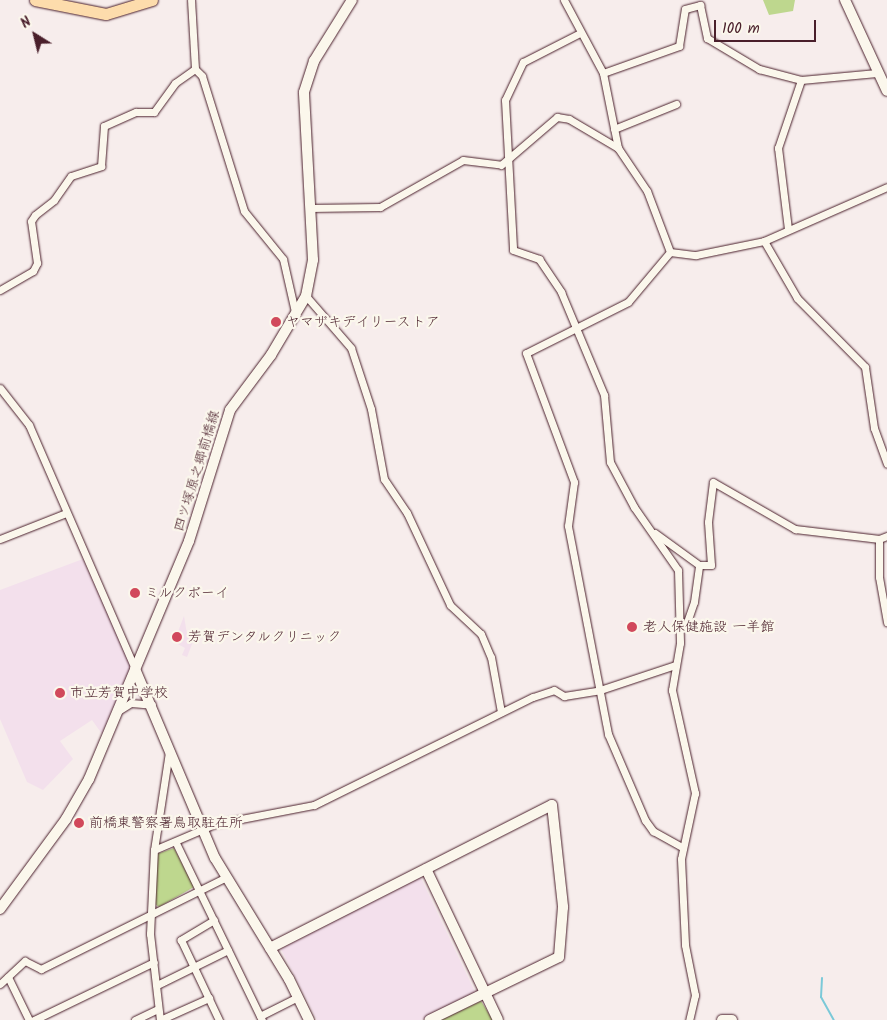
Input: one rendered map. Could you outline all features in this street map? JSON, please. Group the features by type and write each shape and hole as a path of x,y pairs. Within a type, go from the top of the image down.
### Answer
{"main road":[{"path":"35,0 106,14 152,0"}],"street":[{"path":"191,0 195,69 202,76 244,211 283,259 296,316"},
{"name":"四ツ塚原之郷前橋線","path":"0,908 77,802 189,541 230,410 296,316 306,296 313,260 304,92 314,61 352,0"},
{"path":"564,0 603,73 618,148 646,191 670,252"},
{"path":"845,0 887,91"},
{"path":"603,73 679,46 685,10 700,5 707,38 758,69 801,80 878,73"},
{"path":"580,33 523,62 505,100 513,250 539,259 578,327 604,395 610,462 647,526 678,570 680,625 672,690 678,727 694,793 682,847 685,945 695,995 689,1020"},
{"path":"0,290 33,271 37,263 31,221 35,215 54,200 71,176 101,166 104,126 136,112 154,112 174,83 195,69"},
{"path":"788,229 778,148 801,80"},
{"path":"614,129 676,104"},
{"path":"309,208 380,207 455,163 473,158 501,165 509,161 522,143 557,117 569,119 618,148"},
{"path":"670,252 696,255 764,241 887,187"},
{"path":"764,241 797,298 865,367 874,428 887,464"},
{"path":"670,252 628,302 526,353 544,412 574,482 568,526 608,734 645,820 653,831 682,847"},
{"path":"306,296 351,348 371,409 384,479 407,512 450,605 481,634 491,657 502,712"},
{"path":"0,388 29,425 152,706 224,878 270,948 298,997 308,1020"},
{"path":"0,402 9,398"},
{"path":"647,526 699,565 711,565 708,522 713,482 795,529 879,539 887,536"},
{"path":"0,539 66,513"},
{"path":"879,539 879,577 887,622"},
{"path":"680,625 686,625 694,602 699,565"},
{"path":"154,850 176,844 204,832 215,824 314,805 502,712 554,690 564,696 600,690 675,665"},
{"path":"117,712 131,703 152,706"},
{"path":"170,748 154,850 150,915 160,1020 208,998"},
{"path":"270,948 426,869 554,808 562,889 561,952 556,960 429,1020"},
{"path":"176,844 261,1018 298,997"},
{"path":"426,869 498,1020"},
{"path":"0,984 25,961 41,969 224,878"},
{"path":"214,920 182,936 193,968 219,1020"},
{"path":"158,985 228,950"},
{"path":"34,1020 154,962"},
{"path":"8,977 29,1020"},
{"path":"135,1020 158,1009"},
{"path":"722,1020 732,1020"}],"shaded area":[{"name":"市立芳賀中学校","path":"83,559 132,668 102,734 92,720 60,741 73,759 43,790 27,782 0,719 0,590"},
{"path":"184,616 187,634 194,639 187,657 182,655 185,648 174,642"},
{"path":"420,876 476,994 421,1020 317,1020 281,949"}],"green space":[{"path":"763,0 795,0 793,11 769,15"},
{"path":"174,848 194,887 159,907 155,904 157,854"},
{"path":"481,1001 493,1020 441,1020"}],"waterway":[{"path":"822,978 821,997 834,1020"}],"place":[{"name":"ヤマザキデイリーストア","path":"276,322"},
{"name":"ミルクボーイ","path":"135,593"},
{"name":"老人保健施設 一羊館","path":"632,627"},
{"name":"芳賀デンタルクリニック","path":"177,637"},
{"name":"市立芳賀中学校","path":"60,693"},
{"name":"前橋東警察署鳥取駐在所","path":"79,823"}]}
